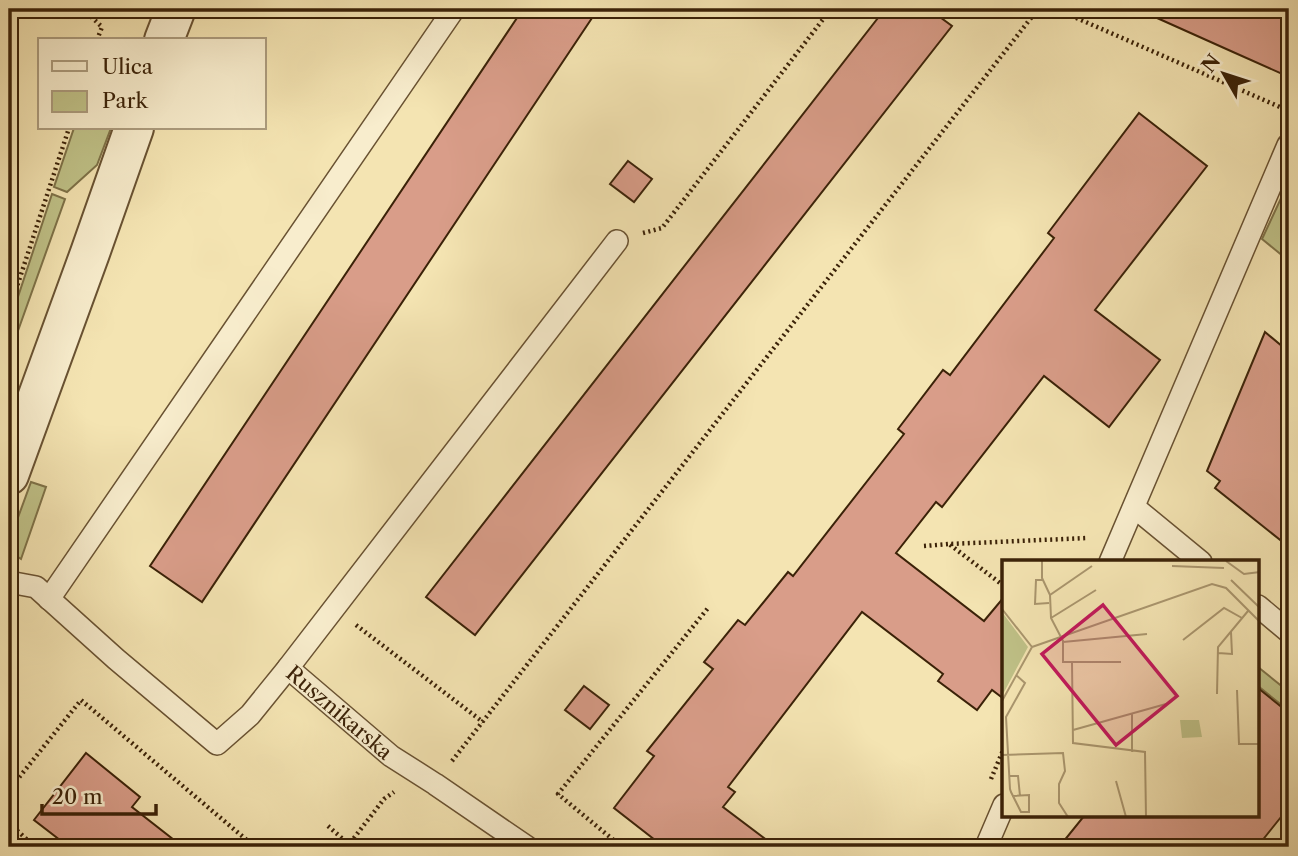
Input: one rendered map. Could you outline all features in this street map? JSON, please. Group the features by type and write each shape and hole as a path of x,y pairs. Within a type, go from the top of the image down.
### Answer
{"street":[{"path":"165,38 176,9"},
{"path":"9,475 133,130"}],"lane":[{"path":"49,599 454,9"},
{"path":"1111,560 1288,145"},
{"path":"288,668 617,241"},
{"path":"1134,507 1199,560"},
{"name":"Rusznikarska","path":"9,582 36,587 217,744 250,715 288,668 391,756 527,847"},
{"path":"1260,608 1289,632"},
{"path":"986,847 1002,810"}],"path":[{"path":"83,9 102,27 98,38"},
{"path":"617,241 662,228 831,9"},
{"path":"435,783 1038,9"},
{"path":"1056,9 1289,111"},
{"path":"9,311 68,130"},
{"path":"924,546 1095,537 1124,532"},
{"path":"949,544 1002,584"},
{"path":"622,847 558,794 708,608"},
{"path":"353,623 483,722"},
{"path":"9,790 81,700 255,847"},
{"path":"328,826 350,846 384,799 397,790"},
{"path":"9,823 34,847"}],"green space":[{"path":"73,130 110,130 97,165 67,192 54,187"},
{"path":"1289,181 1289,261 1262,239"},
{"path":"52,194 65,199 9,356 9,324"},
{"path":"31,482 46,487 21,559 9,551 9,542"},
{"path":"1260,669 1289,692 1289,711 1260,688"}],"building":[{"path":"523,9 598,9 202,602 150,566"},
{"path":"885,9 929,9 952,26 475,635 426,597"},
{"path":"1137,9 1289,9 1289,77 1233,52"},
{"path":"1139,113 1207,166 1095,310 1160,360 1109,427 1044,376 942,507 936,502 896,553 984,621 1002,599 1002,698 992,690 977,710 938,681 943,674 862,612 728,787 735,792 723,807 776,847 664,847 614,808 654,756 647,751 713,669 704,662 738,620 745,625 788,572 793,576 904,434 898,429 943,370 950,375 1054,238 1048,233"},
{"path":"628,161 652,179 634,202 610,184"},
{"path":"1265,332 1289,352 1289,547 1215,488 1220,481 1207,471"},
{"path":"584,686 609,705 590,729 565,710"},
{"path":"1260,690 1289,713 1289,807 1257,847 1059,847 1082,818 1260,818"},
{"path":"86,753 140,797 132,807 183,847 69,847 34,820"}]}
